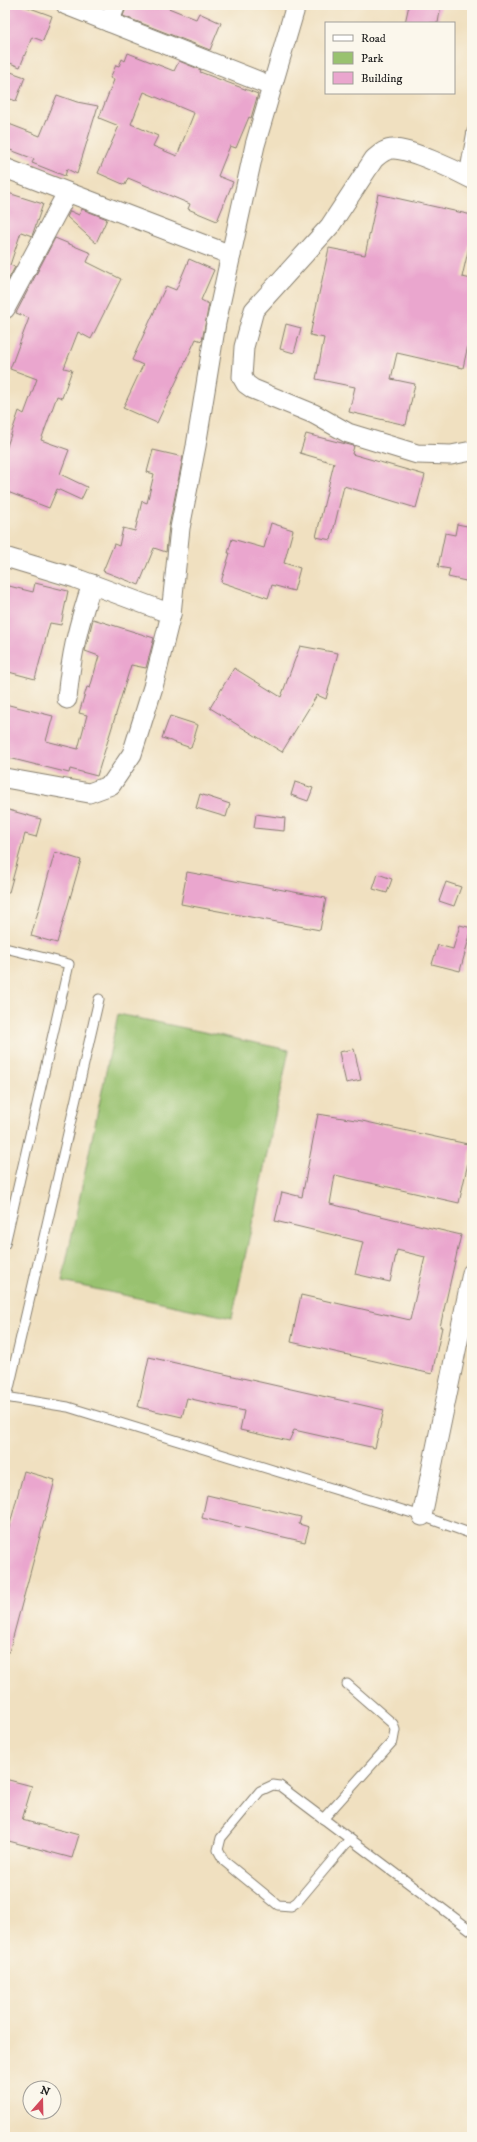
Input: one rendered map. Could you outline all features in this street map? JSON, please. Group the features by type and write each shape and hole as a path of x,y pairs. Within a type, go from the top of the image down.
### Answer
{"street":[{"path":"66,5 113,14 271,86"},
{"path":"5,778 89,793 111,785 132,754 143,724 171,614 180,528 196,446 216,323 255,145 271,86 296,5"},
{"path":"468,177 415,154 393,149 382,152 374,159 330,226 254,310 244,347 242,377 246,384 253,389 314,414 348,433 417,454 451,455 472,451"},
{"path":"5,168 231,255"},
{"path":"5,309 67,193"},
{"path":"5,557 92,584 171,614"},
{"path":"67,699 70,662 77,628 92,584"},
{"path":"422,1516 472,1273"}],"lane":[{"path":"468,177 472,131"},
{"path":"5,948 69,964 5,1244"},
{"path":"99,1000 6,1397 68,1407 422,1516 472,1534"},
{"path":"323,1819 393,1740 395,1735 393,1724 347,1684"},
{"path":"350,1839 297,1902 291,1906 284,1907 272,1901 224,1861 218,1850 221,1838 260,1791 266,1787 280,1786 472,1930"}],"green space":[{"path":"118,1014 289,1050 232,1318 62,1282"}],"building":[{"path":"5,5 22,5 52,16 43,41 32,37 20,67 5,61"},
{"path":"127,5 161,5 196,19 199,13 221,23 210,50 123,16"},
{"path":"409,5 441,5 438,22 405,22"},
{"path":"128,53 174,71 179,61 201,70 200,72 258,94 251,118 249,117 236,148 230,146 218,176 233,182 217,221 188,209 190,204 128,178 125,185 98,173 119,126 99,118 114,80 110,78 116,65 119,66 122,59 125,61","holes":["144,92 194,113 177,156 153,146 158,136 131,124"]},
{"path":"5,70 25,77 16,101 5,97"},
{"path":"57,95 77,102 98,106 77,174 67,169 65,176 32,163 34,159 5,148 5,135 9,124 40,136"},
{"path":"5,192 43,204 32,236 21,232 10,265 15,267 5,286"},
{"path":"378,194 472,215 472,234 462,277 472,279 472,327 463,368 397,353 391,379 415,384 406,425 349,412 355,387 316,379 324,338 310,335 329,248 365,255"},
{"path":"82,209 107,219 96,243 67,217 70,211 79,215"},
{"path":"55,238 91,253 87,262 121,279 91,339 78,332 64,368 72,370 62,398 57,396 41,440 69,450 60,474 87,487 81,500 57,489 49,508 5,491 5,452 19,411 24,414 37,379 10,369 29,318 16,313"},
{"path":"189,259 214,270 201,300 209,304 202,341 196,339 157,423 123,408 143,365 132,360 166,286 176,290"},
{"path":"286,324 301,328 294,353 280,349"},
{"path":"306,434 354,446 352,454 425,475 416,508 344,486 331,540 316,537 334,463 300,453"},
{"path":"153,450 183,457 169,526 166,552 154,548 139,585 103,571 114,544 119,546 123,528 135,531 142,501 147,503 154,474 147,472"},
{"path":"271,523 293,530 284,563 300,568 294,591 272,585 268,598 221,582 230,553 228,553 232,539 264,548"},
{"path":"457,524 472,527 472,571 470,582 448,577 450,569 438,567 445,533 455,535"},
{"path":"35,583 68,591 61,625 50,623 35,679 5,671 5,585 33,592"},
{"path":"93,619 154,638 146,668 131,665 97,776 70,769 69,773 5,757 5,704 53,716 46,741 78,749 87,715 79,713 87,687 90,688 99,656 85,651"},
{"path":"300,646 338,653 326,699 317,695 282,752 210,708 234,668 281,697"},
{"path":"170,716 198,725 191,748 162,738"},
{"path":"295,782 313,788 308,801 291,795"},
{"path":"200,794 230,804 226,817 196,808"},
{"path":"5,809 41,819 36,837 25,834 9,892 5,892"},
{"path":"256,814 285,818 284,831 254,828"},
{"path":"55,852 81,860 57,943 31,936"},
{"path":"187,872 326,898 320,930 181,904"},
{"path":"378,874 392,879 387,893 373,889"},
{"path":"446,882 461,887 454,906 439,901"},
{"path":"460,925 472,928 460,971 432,964 438,945 453,949"},
{"path":"354,1049 361,1080 346,1083 339,1052"},
{"path":"318,1114 362,1121 472,1145 459,1203 335,1175 330,1204 461,1235 440,1327 442,1327 432,1374 291,1342 301,1295 410,1320 425,1257 397,1250 390,1282 355,1274 363,1242 275,1221 282,1192 302,1197"},
{"path":"149,1357 384,1410 375,1448 294,1430 289,1441 240,1430 244,1411 187,1398 182,1417 138,1407"},
{"path":"24,1471 55,1480 9,1652 5,1651 5,1543"},
{"path":"207,1495 301,1517 299,1524 309,1527 305,1542 202,1518"},
{"path":"5,1779 32,1786 22,1820 79,1835 72,1858 5,1840"}]}
